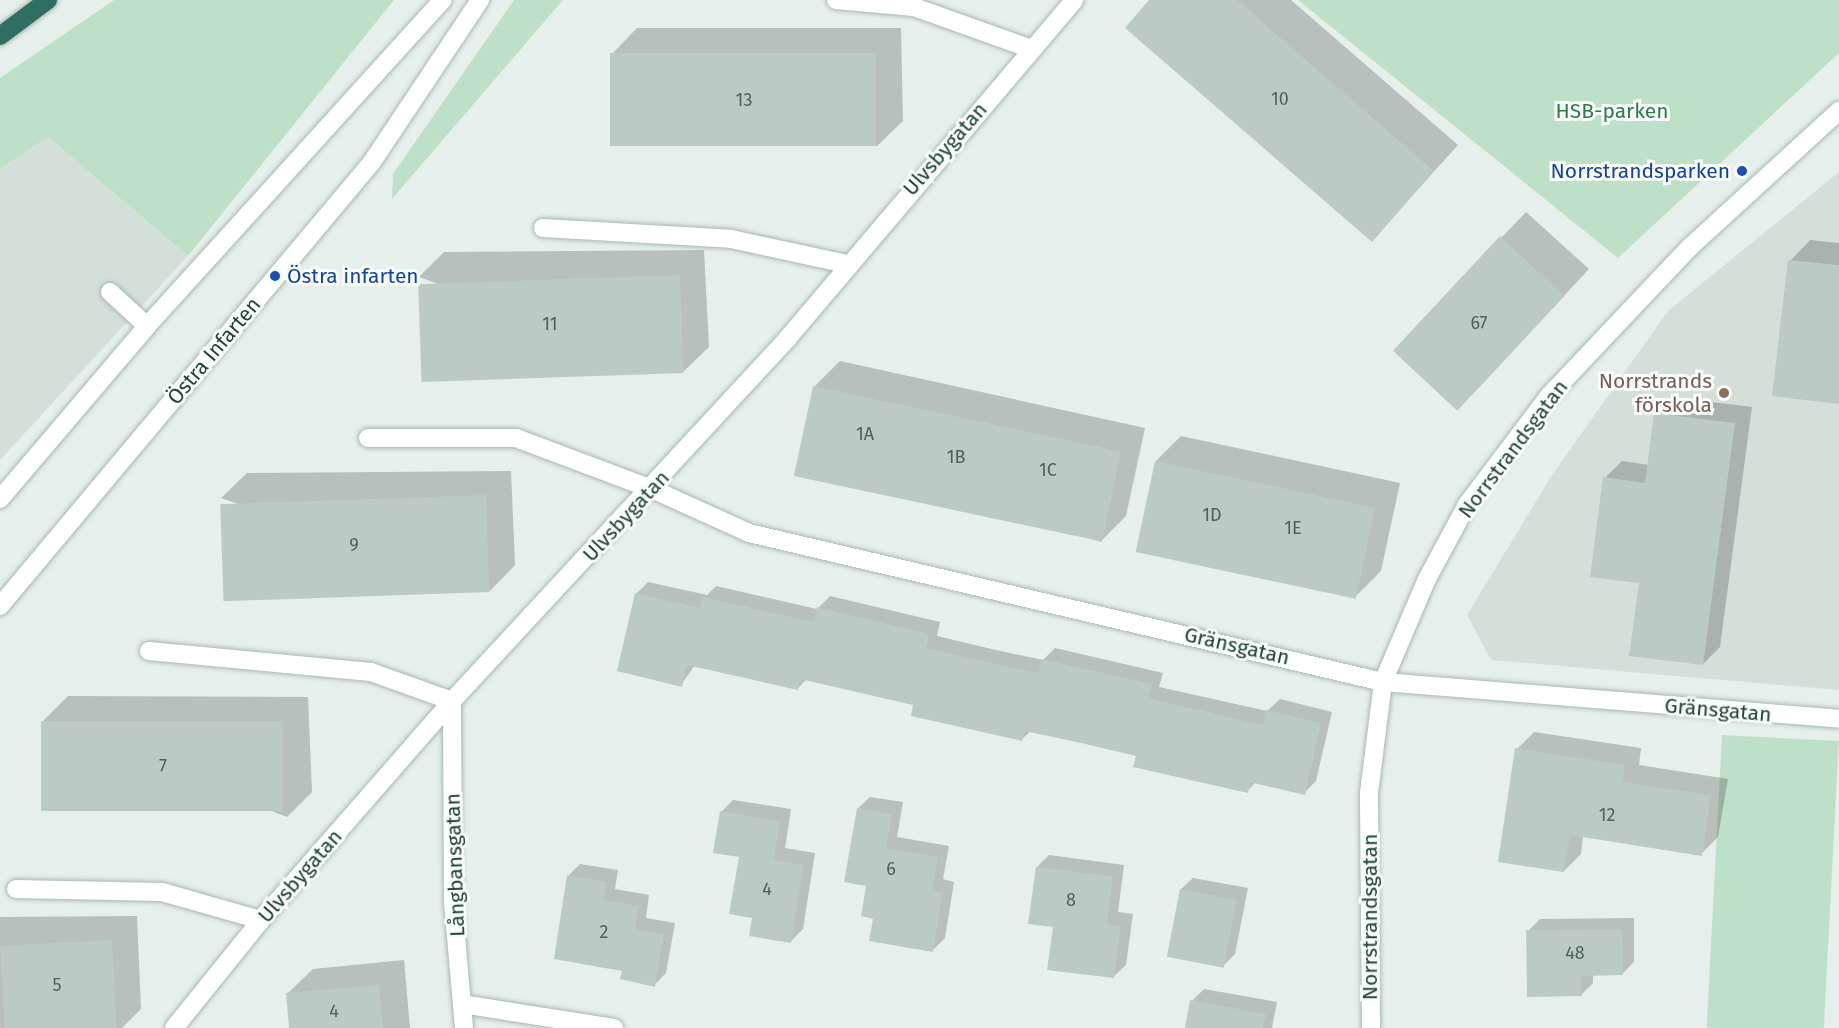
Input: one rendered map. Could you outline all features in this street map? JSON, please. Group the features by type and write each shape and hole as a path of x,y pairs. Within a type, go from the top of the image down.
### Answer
{"highway":[{"path":"0,36 48,0"}],"street":[{"path":"0,499 147,326 443,0"},
{"name":"Östra Infarten","path":"0,606 372,162 480,0"},
{"path":"836,0 914,7 1030,49"},
{"name":"Ulvsbygatan","path":"174,1028 261,920 452,701 652,489 787,339 847,264 1074,0"},
{"name":"Norrstrandsgatan","path":"1371,1028 1369,793 1383,682 1427,579 1468,503 1549,396 1690,247 1839,111"},
{"path":"543,228 731,238 847,264"},
{"path":"110,292 147,326"},
{"name":"Gränsgatan","path":"368,438 516,438 652,489 749,533 1383,682 1839,719"},
{"path":"149,651 371,672 452,701"},
{"name":"Långbansgatan","path":"452,701 453,902 464,1028"},
{"path":"16,889 162,892 261,920"},
{"path":"462,1004 614,1028"}],"shaded area":[{"path":"48,137 188,256 0,460 0,169"},
{"name":"Norrstrands förskola","path":"1839,172 1839,690 1491,660 1467,615 1552,475 1668,311"}],"green space":[{"path":"114,0 394,0 188,256 48,137 0,169 0,78"},
{"path":"514,0 563,0 392,199 393,174"},
{"name":"HSB-parken","path":"1298,0 1839,0 1839,53 1618,258"},
{"path":"1722,735 1839,741 1824,1028 1707,1028"}],"building":[{"path":"1149,0 1237,0 1434,171 1372,242 1125,28"},
{"path":"610,53 876,53 876,146 610,146"},
{"path":"1500,236 1564,296 1457,411 1393,351"},
{"path":"1788,260 1839,265 1839,404 1772,396"},
{"path":"680,275 683,373 422,382 418,284"},
{"path":"813,386 1121,451 1102,541 794,476"},
{"path":"1654,413 1735,423 1703,665 1629,656 1639,583 1590,577 1603,477 1645,483"},
{"path":"1155,461 1375,508 1356,599 1136,552"},
{"path":"486,495 489,592 224,601 220,504"},
{"path":"635,593 700,608 703,597 813,622 817,607 929,634 926,648 1038,673 1041,659 1152,684 1148,698 1263,725 1266,710 1321,723 1305,795 1250,782 1248,793 1133,767 1136,756 1025,731 1022,741 911,716 913,705 800,679 798,690 687,665 682,687 617,671"},
{"path":"41,721 283,721 283,811 41,811"},
{"path":"1515,748 1625,765 1622,782 1711,795 1702,856 1570,835 1564,872 1498,862"},
{"path":"857,808 892,814 886,848 938,857 932,891 943,893 933,952 869,941 873,919 861,916 866,886 844,882"},
{"path":"720,811 780,821 774,860 804,865 791,943 749,936 752,918 729,914 739,857 713,853"},
{"path":"1036,867 1113,876 1107,924 1121,926 1114,978 1047,970 1053,927 1028,924"},
{"path":"567,875 607,882 604,900 638,906 635,930 664,934 655,987 620,979 622,971 554,959"},
{"path":"1180,889 1237,900 1224,968 1167,957"},
{"path":"1622,929 1623,975 1581,976 1582,996 1527,997 1526,930"},
{"path":"112,940 117,1028 4,1028 0,946"},
{"path":"379,985 383,1028 289,1028 286,993"},
{"path":"1190,1000 1266,1014 1263,1028 1185,1028"}],"place":[{"name":"Norrstrandsparken","path":"1742,171"},
{"name":"Östra infarten","path":"275,276"},
{"name":"Norrstrands förskola","path":"1724,393"}]}
